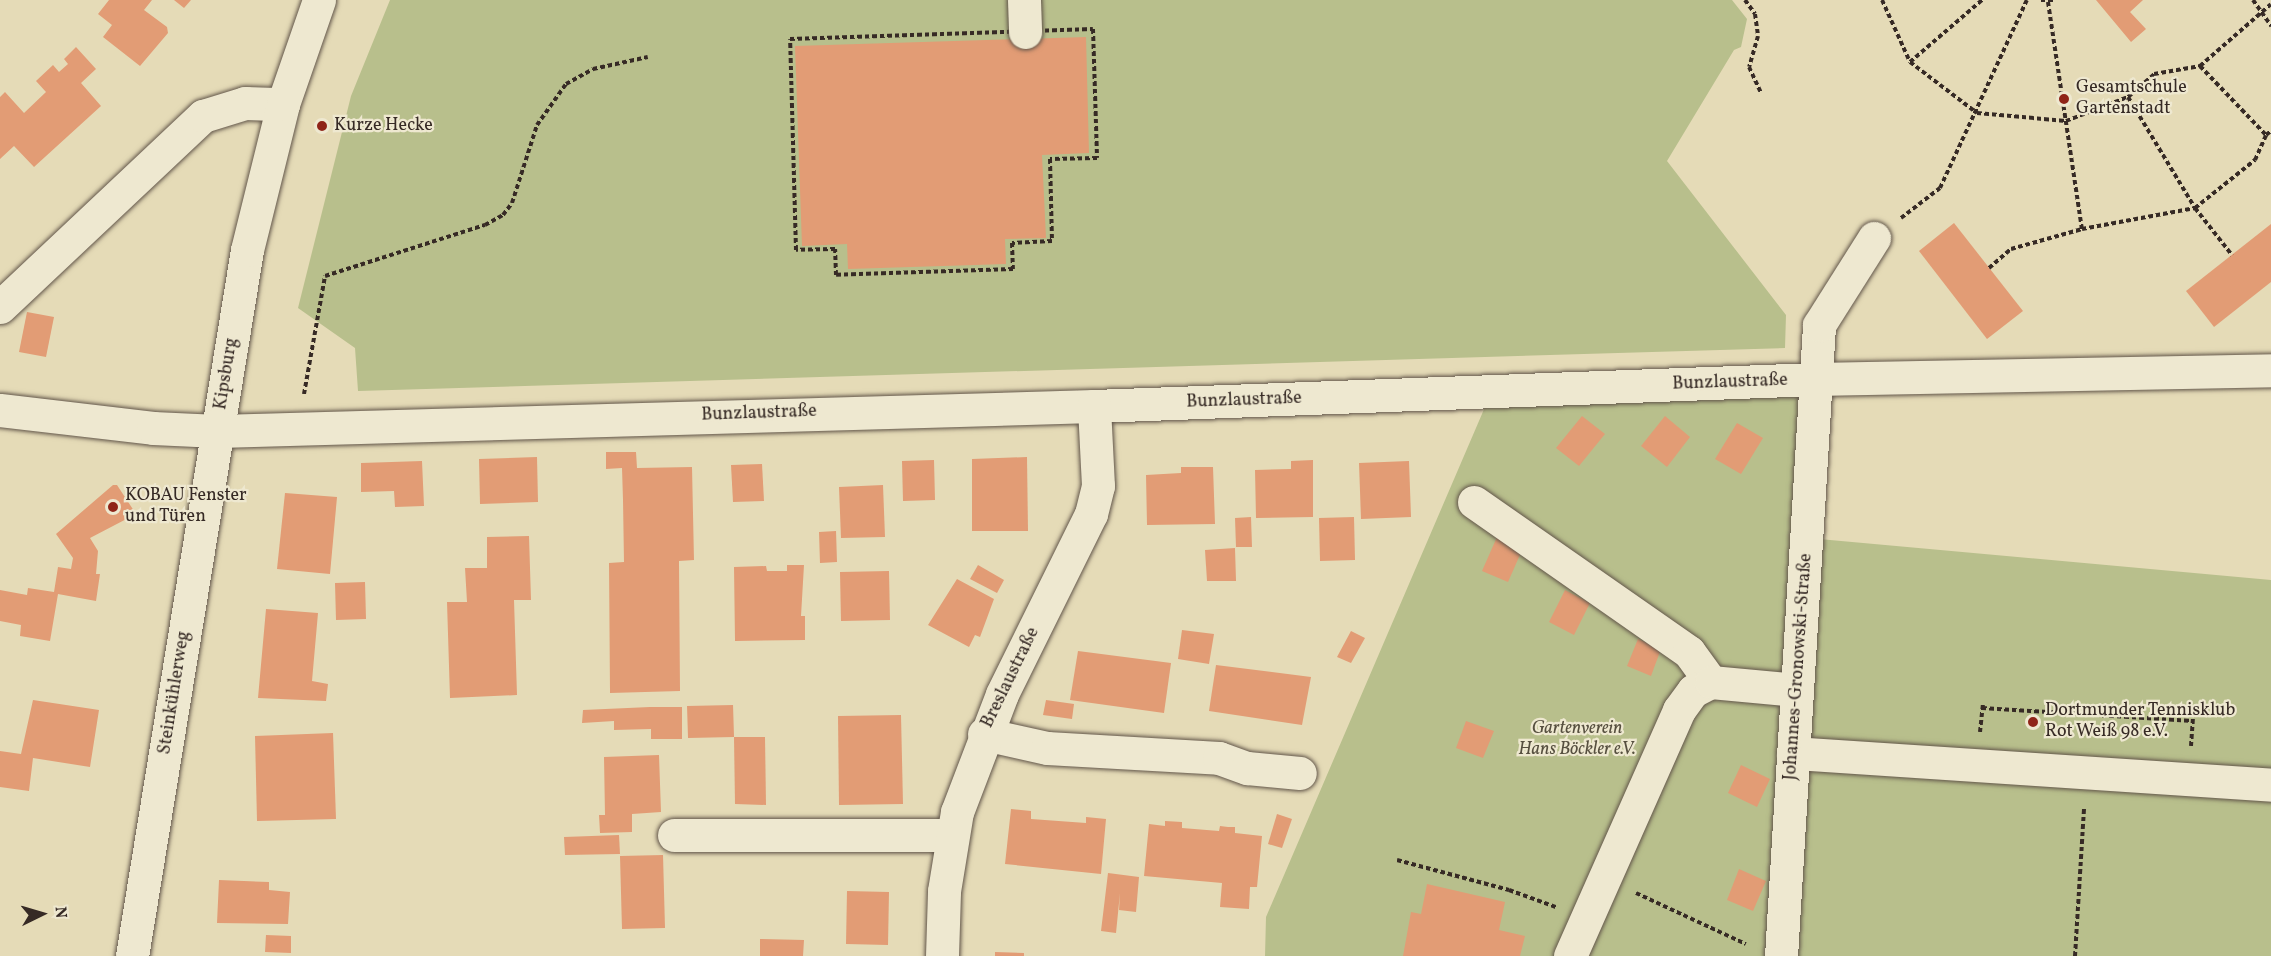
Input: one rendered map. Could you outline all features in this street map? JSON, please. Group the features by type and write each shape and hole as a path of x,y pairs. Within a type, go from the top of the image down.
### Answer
{"street":[{"name":"Kipsburg","path":"0,410 153,428 218,431 247,250 283,104 319,0"},
{"path":"0,307 203,116 245,103 283,104"},
{"name":"Johannes-Gronowski-Straße","path":"1767,952 1793,753 1818,379 1819,325 1874,238"},
{"name":"Bunzlaustraße","path":"218,431 1094,406 1818,379 2271,370"},
{"name":"Breslaustraße","path":"942,956 944,891 952,836 984,734 1090,514 1098,486 1094,406"},
{"name":"Steinkühlerweg","path":"132,956 218,431"},
{"path":"1473,502 1689,652 1711,682"},
{"path":"1570,956 1602,877 1679,710 1693,691 1711,682 1797,690"},
{"path":"984,734 1047,748 1219,758 1247,768 1300,772"},
{"path":"1793,753 2271,784"},
{"path":"674,835 952,836"}],"path":[{"path":"1745,0 1755,14 1758,36 1749,67 1761,93"},
{"path":"1882,0 1911,62 1977,113 2066,121 2128,97 2154,74 2200,66 2271,4"},
{"path":"1911,62 1982,0"},
{"path":"1874,238 1941,188 2027,0"},
{"path":"2041,0 2048,2 2053,0"},
{"path":"2253,0 2271,26"},
{"path":"2048,2 2082,229"},
{"path":"1024,16 1093,29 1097,158 1050,159 1052,241 1012,243 1013,269 836,275 835,249 796,250 790,39 1024,16"},
{"path":"298,427 325,276 485,225 503,214 512,203 537,125 566,84 593,69 648,57"},
{"path":"2200,66 2266,135"},
{"path":"2128,97 2195,208 2232,255"},
{"path":"1989,268 2011,249 2082,229 2195,208 2255,160 2266,135 2271,131"},
{"path":"1982,708 2193,722"},
{"path":"2075,956 2086,773"},
{"path":"1397,860 1509,890 1585,917"},
{"path":"1602,877 1767,952"}],"green space":[{"path":"390,0 1732,0 1747,19 1741,47 1734,50 1667,161 1786,315 1785,348 358,391 355,348 298,308 351,96"},
{"name":"Gartenverein Hans Böckler e.V.","path":"1818,379 1808,538 2271,580 2271,956 1265,956 1266,917 1491,393"}],"building":[{"path":"109,0 152,0 144,10 167,27 168,33 140,66 103,37 112,25 98,14"},
{"path":"174,0 191,0 184,8"},
{"path":"2096,0 2143,0 2130,12 2146,29 2131,42"},
{"path":"1086,37 1089,153 1042,155 1046,238 1005,239 1006,264 848,269 847,244 802,246 795,46"},
{"path":"76,47 96,69 81,83 101,106 34,167 14,146 0,159 0,97 5,92 24,113 46,92 36,81 53,65 59,72 68,64 64,59"},
{"path":"1954,223 2023,311 1987,339 1919,251"},
{"path":"2271,224 2271,282 2214,327 2186,291"},
{"path":"27,312 54,317 46,357 19,352"},
{"path":"1582,416 1605,434 1579,466 1556,448"},
{"path":"1665,416 1690,437 1667,467 1641,446"},
{"path":"1737,423 1763,438 1741,474 1715,459"},
{"path":"606,452 636,452 637,468 692,467 694,560 679,561 680,691 610,693 609,563 624,562 623,500 622,468 606,469"},
{"path":"537,457 538,502 480,504 479,459"},
{"path":"1027,457 1028,531 972,531 972,459"},
{"path":"934,460 935,500 903,501 902,461"},
{"path":"1313,460 1313,517 1256,518 1255,470 1291,469 1291,461"},
{"path":"422,461 424,506 395,507 394,491 361,492 361,463"},
{"path":"1409,461 1411,517 1361,519 1359,463"},
{"path":"762,464 764,501 733,502 731,465"},
{"path":"1181,467 1213,467 1215,524 1147,525 1146,475 1181,473"},
{"path":"113,485 117,485 136,514 90,538 98,551 96,574 100,574 96,601 58,594 50,641 20,636 21,625 0,621 0,590 27,595 28,588 54,592 58,567 71,569 73,558 56,534"},
{"path":"883,485 885,537 841,538 839,487"},
{"path":"285,493 337,497 330,574 277,569"},
{"path":"1251,517 1252,547 1236,547 1235,518"},
{"path":"1354,517 1355,560 1320,561 1319,518"},
{"path":"836,531 837,562 820,563 819,532"},
{"path":"529,536 531,600 514,600 517,695 450,698 447,602 467,602 465,568 487,568 487,537"},
{"path":"1497,537 1523,548 1508,582 1482,571"},
{"path":"1235,548 1236,581 1207,581 1205,550"},
{"path":"787,565 804,565 801,616 805,616 805,640 735,641 734,567 766,566 767,571 787,571"},
{"path":"978,565 1004,580 997,593 970,579"},
{"path":"889,571 890,620 841,621 840,572"},
{"path":"957,579 994,599 980,637 975,635 969,647 928,625"},
{"path":"365,582 366,619 336,620 335,583"},
{"path":"1565,590 1590,603 1574,635 1549,622"},
{"path":"266,609 318,613 312,681 328,684 326,701 258,698"},
{"path":"1182,630 1214,634 1209,664 1178,659"},
{"path":"1351,631 1365,638 1351,663 1337,657"},
{"path":"1638,639 1661,649 1651,676 1627,666"},
{"path":"1078,651 1171,663 1164,713 1070,700"},
{"path":"1216,665 1311,677 1302,725 1209,711"},
{"path":"33,700 99,710 90,767 33,758 29,791 0,787 0,751 21,754"},
{"path":"1046,700 1074,704 1072,719 1043,715"},
{"path":"733,705 734,737 688,738 687,706"},
{"path":"682,707 682,739 651,739 651,729 614,730 614,721 582,723 583,710"},
{"path":"901,715 903,804 839,805 838,716"},
{"path":"1466,721 1494,731 1483,758 1456,748"},
{"path":"333,733 336,819 257,821 255,736"},
{"path":"734,737 765,737 766,805 735,804"},
{"path":"659,755 661,812 632,814 632,832 600,833 599,815 605,815 604,757"},
{"path":"1741,765 1770,779 1757,807 1728,793"},
{"path":"1011,809 1031,811 1031,819 1086,823 1086,817 1106,819 1101,874 1005,864"},
{"path":"1277,814 1292,819 1282,848 1268,844"},
{"path":"1165,821 1182,822 1182,828 1219,831 1220,826 1235,827 1235,833 1262,836 1257,887 1250,887 1249,909 1220,907 1222,883 1144,876 1149,824 1165,826"},
{"path":"619,835 620,854 565,855 564,837"},
{"path":"663,855 665,928 622,929 620,856"},
{"path":"1739,869 1766,881 1753,911 1727,900"},
{"path":"1108,873 1139,877 1136,912 1119,910 1120,893 1116,933 1101,931"},
{"path":"219,880 269,882 269,890 290,892 288,924 217,923"},
{"path":"1427,884 1505,902 1499,930 1525,936 1520,956 1403,956 1411,912 1421,914"},
{"path":"847,891 889,892 888,945 846,944"},
{"path":"266,935 291,936 291,953 265,952"},
{"path":"760,939 804,940 803,956 760,956"},
{"path":"995,952 1024,953 1024,956 995,956"}],"place":[{"name":"Gesamtschule Gartenstadt","path":"2064,99"},
{"name":"Kurze Hecke","path":"322,126"},
{"name":"KOBAU Fenster und Türen","path":"113,507"},
{"name":"Dortmunder Tennisklub Rot Weiß 98 e.V.","path":"2033,722"}]}
